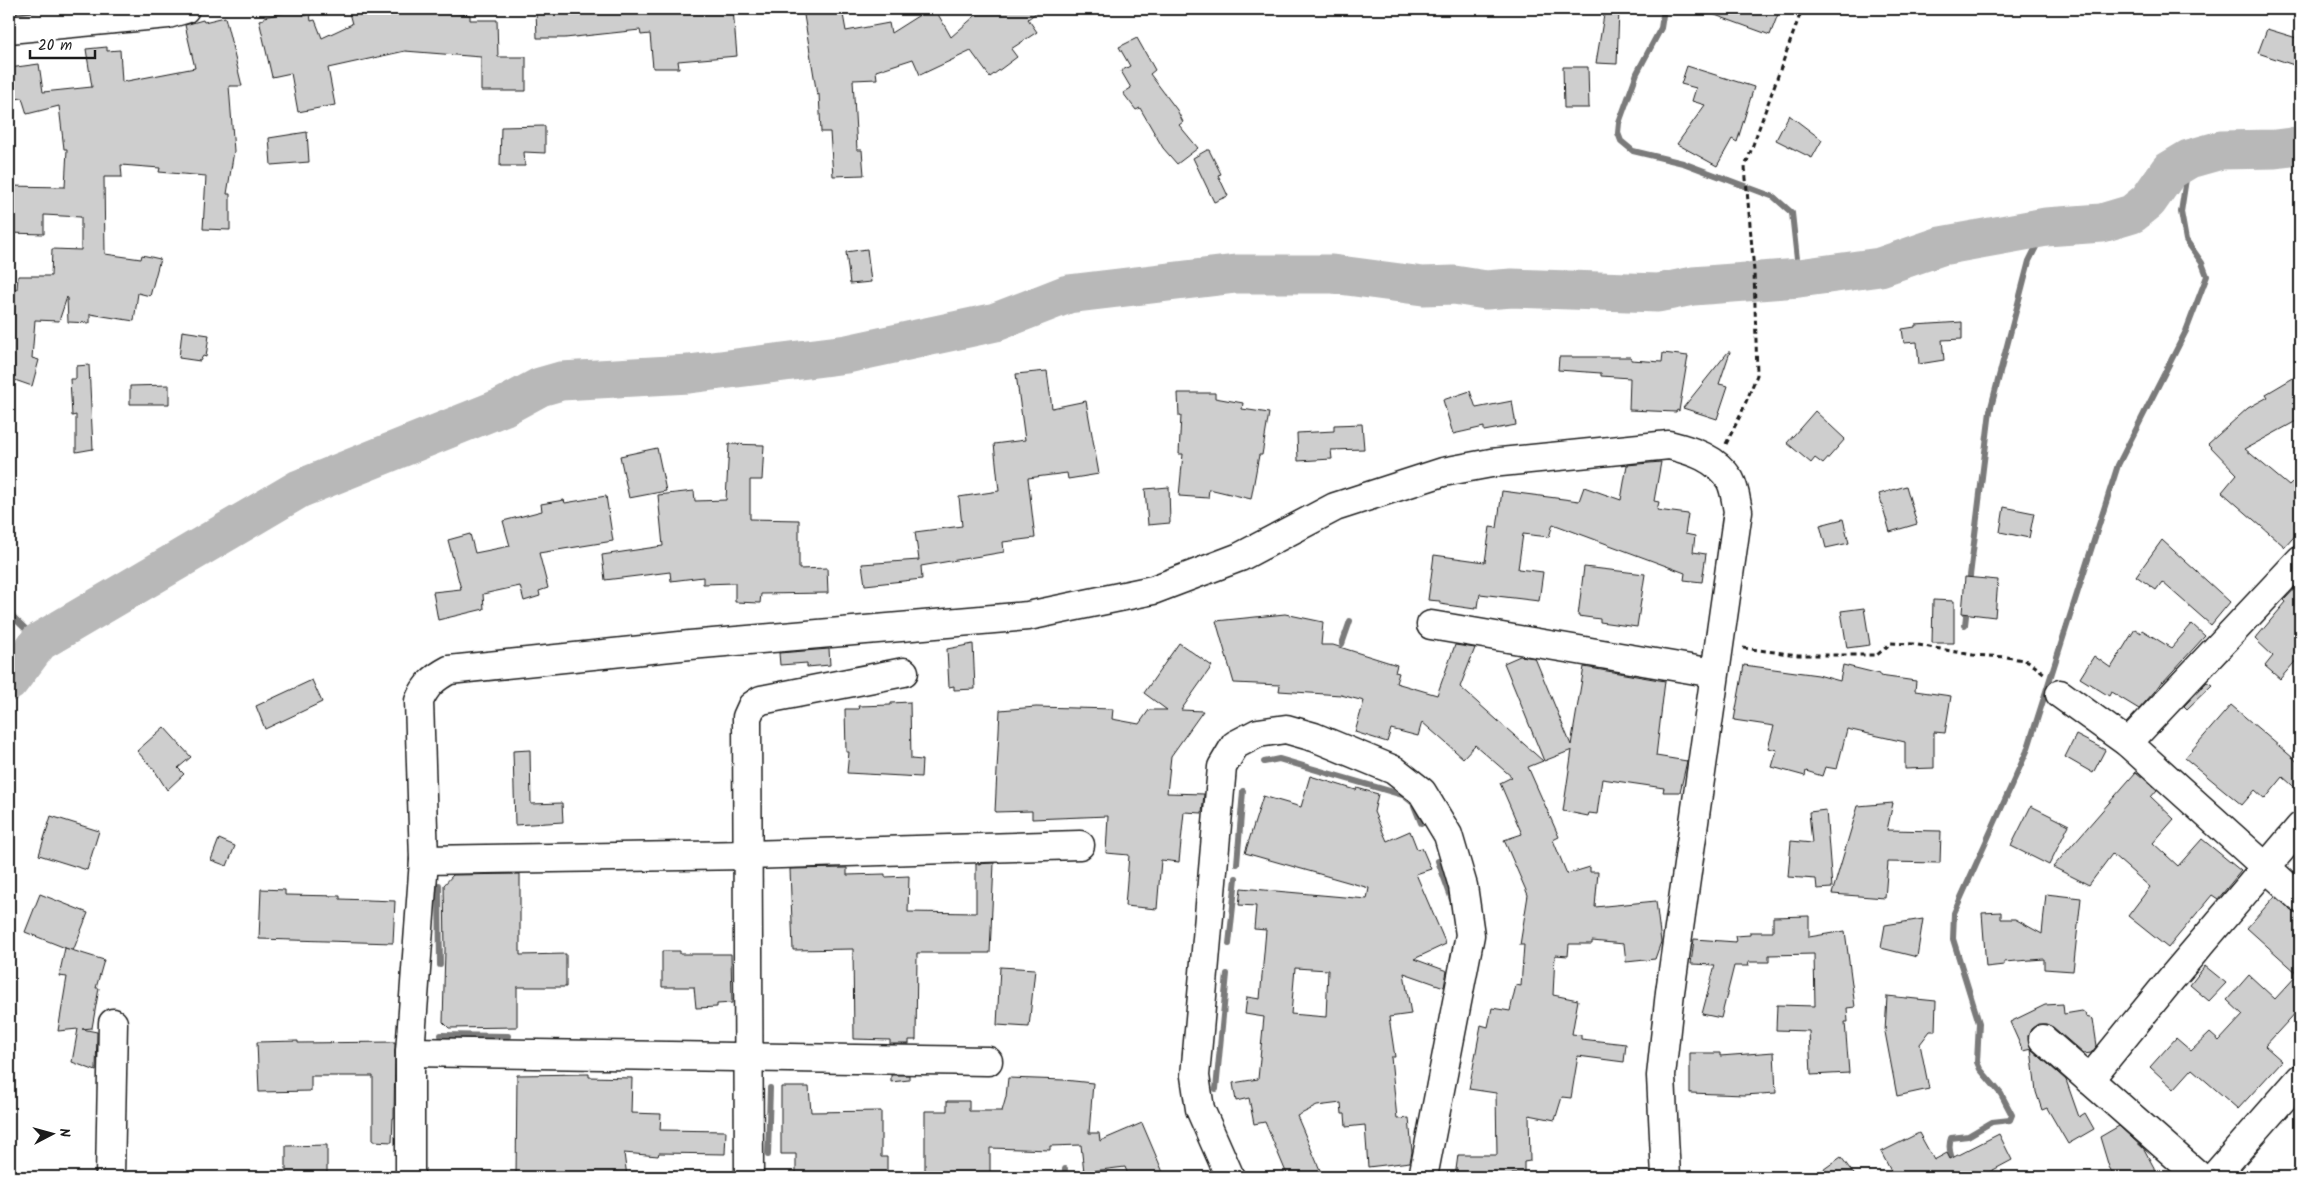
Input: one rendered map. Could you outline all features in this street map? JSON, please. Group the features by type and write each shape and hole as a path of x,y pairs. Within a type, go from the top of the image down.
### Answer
{"street":[{"path":"9,29 168,14 185,9"},
{"path":"410,1177 410,1052 424,860 419,701 425,687 435,677 449,670 690,645 1028,616 1153,590 1240,558 1335,507 1442,472 1491,463 1669,445 1692,451 1716,463 1731,482 1738,511 1720,646 1714,673 1660,1076 1666,1177"},
{"path":"2128,743 2300,560"},
{"path":"1430,625 1714,673"},
{"path":"749,1177 747,717 752,706 761,700 904,672"},
{"path":"2060,694 2128,743 2300,898"},
{"path":"1230,1177 1200,1108 1195,1076 1222,767 1235,745 1258,733 1286,729 1314,737 1394,770 1422,792 1448,835 1460,877 1470,934 1423,1177"},
{"path":"2089,1080 2300,827"},
{"path":"424,860 749,855 1080,845"},
{"path":"110,1177 113,1022"},
{"path":"2043,1039 2200,1177"},
{"path":"410,1052 988,1060"},
{"path":"2214,1177 2300,1079"}],"path":[{"path":"1716,463 1741,414 1757,375 1754,271 1746,167 1802,9"},
{"path":"1720,646 1798,655 1877,655 1891,643 1913,644 1972,656 2007,657 2028,661 2056,682 2060,694"}],"building":[{"path":"303,9 304,16 310,14 311,21 315,20 322,38 352,24 348,9 422,9 470,15 470,20 497,20 498,57 526,57 526,91 481,91 481,57 405,51 328,68 335,105 298,112 291,73 272,77 259,20 264,19 264,17"},
{"path":"536,9 733,9 737,56 678,61 679,68 653,68 650,34 641,35 640,30 565,38 537,38"},
{"path":"803,9 842,9 846,31 889,23 891,33 929,9 935,9 951,37 983,9 1041,9 1028,19 1037,32 1011,49 1017,57 990,77 971,51 920,75 913,59 876,71 877,79 853,80 857,150 862,150 864,175 833,176 830,132 821,132 819,94 817,95"},
{"path":"1605,9 1619,9 1617,64 1596,63"},
{"path":"1704,9 1780,9 1770,35 1704,11"},
{"path":"225,17 242,86 229,86 234,151 227,194 230,194 230,230 203,229 206,176 159,172 160,168 121,165 122,177 104,177 105,254 141,259 142,255 160,259 150,296 138,293 134,321 90,314 90,323 68,322 67,297 59,321 35,320 32,358 39,360 32,386 9,378 9,288 17,289 18,276 51,276 52,249 81,250 81,217 44,215 44,234 9,233 9,186 65,187 67,149 64,149 59,106 27,114 22,98 9,100 9,68 39,64 43,92 92,87 86,49 107,47 107,51 120,50 122,82 195,68 185,25"},
{"path":"2267,29 2300,39 2300,67 2258,53"},
{"path":"1137,38 1155,70 1150,74 1177,110 1183,122 1179,125 1198,148 1177,164 1163,148 1140,108 1136,110 1123,93 1131,88 1121,71 1130,66 1119,47"},
{"path":"1687,66 1754,87 1737,142 1732,139 1717,166 1677,144 1705,105 1692,101 1696,88 1681,84"},
{"path":"1563,67 1588,67 1589,108 1564,108"},
{"path":"1789,115 1822,140 1812,158 1776,140"},
{"path":"545,126 545,153 524,152 525,166 500,166 501,127"},
{"path":"307,132 309,162 271,165 269,138"},
{"path":"1209,150 1221,174 1218,175 1228,196 1214,202 1193,158"},
{"path":"867,249 871,282 850,284 846,252"},
{"path":"1962,322 1962,339 1942,340 1944,360 1919,364 1917,342 1904,343 1902,329 1915,327 1915,325"},
{"path":"182,331 209,335 206,357 203,356 200,361 179,358"},
{"path":"1728,352 1730,352 1719,384 1728,386 1717,419 1683,408"},
{"path":"1663,353 1688,356 1679,411 1677,410 1676,412 1629,410 1630,378 1601,376 1601,373 1558,370 1559,357 1631,357 1631,360 1662,362"},
{"path":"89,365 93,449 76,452 76,415 72,416 70,379 76,379 76,366"},
{"path":"1047,371 1052,408 1086,401 1099,474 1068,479 1067,473 1028,478 1035,538 1003,542 1004,552 921,566 922,579 865,585 862,564 919,560 915,532 962,526 959,497 999,491 994,444 1025,440 1016,374"},
{"path":"2300,374 2300,419 2245,449 2289,486 2300,475 2300,530 2285,547 2222,492 2237,474 2208,444 2248,408 2268,397 2266,394"},
{"path":"169,385 169,404 130,404 130,386"},
{"path":"1470,391 1476,408 1512,401 1516,425 1484,431 1484,427 1453,434 1443,400"},
{"path":"1178,393 1215,393 1215,398 1243,403 1242,409 1269,413 1262,455 1259,455 1251,499 1209,489 1208,498 1179,496 1183,454 1179,454 1181,416 1179,416"},
{"path":"1815,411 1845,439 1823,464 1815,458 1811,463 1787,443"},
{"path":"1362,424 1364,449 1331,450 1332,459 1298,461 1297,433 1334,431 1334,425"},
{"path":"729,444 764,445 762,480 750,480 750,519 799,520 799,569 827,568 828,593 761,594 760,603 735,602 735,583 703,584 703,577 671,581 670,572 605,580 602,555 663,546 658,495 694,491 695,501 726,500"},
{"path":"657,448 666,491 629,498 620,456"},
{"path":"1661,462 1654,501 1659,502 1657,510 1688,514 1685,534 1695,536 1693,552 1706,554 1702,582 1684,580 1685,573 1553,524 1549,537 1523,534 1518,569 1543,572 1539,601 1480,594 1478,607 1475,607 1475,609 1440,604 1440,601 1428,600 1434,555 1485,562 1490,527 1497,528 1502,491 1579,501 1584,487 1621,500 1627,465"},
{"path":"1906,486 1917,524 1890,532 1879,494"},
{"path":"1169,487 1170,523 1148,525 1145,489"},
{"path":"606,496 613,541 539,553 548,588 539,591 540,596 524,601 520,586 483,594 484,609 438,620 433,592 461,589 448,540 470,534 475,553 510,546 503,521 542,511 541,504 564,500 565,503"},
{"path":"2004,507 2034,513 2029,538 2000,532"},
{"path":"1843,519 1849,543 1826,548 1820,525"},
{"path":"2162,540 2230,602 2211,625 2162,582 2156,590 2136,576"},
{"path":"1584,567 1645,574 1637,627 1600,622 1600,619 1578,616"},
{"path":"1965,577 1998,580 1995,617 1962,613"},
{"path":"2300,583 2300,656 2280,679 2265,666 2273,656 2255,639 2286,602 2284,600"},
{"path":"1933,600 1954,601 1954,643 1932,643"},
{"path":"1864,608 1870,645 1847,648 1841,611"},
{"path":"1285,614 1323,622 1321,645 1333,645 1397,665 1395,672 1399,673 1396,683 1437,695 1455,645 1475,648 1460,687 1543,761 1528,767 1559,837 1553,840 1567,874 1590,867 1590,872 1598,872 1595,907 1656,901 1661,942 1655,959 1626,962 1624,944 1592,941 1592,944 1569,944 1568,956 1555,955 1553,995 1578,1000 1572,1034 1581,1035 1581,1039 1626,1044 1624,1062 1578,1056 1571,1098 1562,1097 1555,1120 1529,1115 1530,1161 1524,1162 1524,1174 1512,1174 1512,1177 1455,1177 1458,1155 1497,1155 1496,1093 1469,1089 1481,1025 1488,1027 1492,1008 1510,1011 1516,985 1521,986 1524,945 1520,945 1528,895 1504,840 1522,834 1500,783 1512,777 1475,745 1463,758 1422,722 1418,736 1391,729 1387,742 1355,732 1364,701 1341,695 1279,691 1280,685 1234,683 1216,621"},
{"path":"2192,624 2205,636 2162,681 2139,709 2111,692 2109,696 2080,678 2094,656 2111,668 2135,629 2141,633 2142,630 2171,648"},
{"path":"1179,643 1212,666 1181,710 1203,711 1171,756 1167,793 1204,794 1202,813 1184,812 1179,862 1161,860 1157,909 1125,906 1129,855 1106,853 1108,816 1032,819 1032,811 995,812 1000,710 1036,707 1113,709 1112,719 1139,724 1149,710 1167,710 1144,693"},
{"path":"973,644 975,689 954,690 954,686 949,687 947,649"},
{"path":"829,649 830,665 807,667 807,663 780,665 779,653"},
{"path":"1520,656 1535,658 1571,745 1584,667 1665,681 1656,756 1687,761 1680,792 1663,792 1664,788 1602,779 1597,814 1589,813 1588,816 1563,811 1572,750 1544,761 1504,663"},
{"path":"1744,665 1818,675 1840,681 1843,665 1880,674 1880,676 1916,681 1915,691 1951,696 1945,733 1934,732 1934,768 1905,769 1905,742 1847,729 1837,769 1825,767 1822,776 1806,771 1805,776 1772,767 1777,750 1768,748 1774,726 1734,720"},
{"path":"312,680 322,702 265,729 256,706"},
{"path":"2207,682 2212,685 2187,709 2184,706"},
{"path":"910,702 911,759 922,760 921,777 847,773 849,752 846,752 845,709 859,709 858,706 891,705 891,703"},
{"path":"2231,705 2300,764 2300,792 2283,777 2265,799 2255,790 2242,805 2185,758"},
{"path":"164,727 191,757 178,768 184,774 167,790 155,771 137,751"},
{"path":"2076,735 2105,750 2093,773 2065,757"},
{"path":"530,750 531,804 562,803 563,822 515,825 513,751"},
{"path":"2136,772 2157,790 2151,797 2174,819 2153,843 2178,866 2202,839 2241,871 2218,899 2212,895 2168,948 2128,916 2150,887 2112,854 2089,885 2053,867"},
{"path":"1310,776 1356,790 1357,788 1378,794 1374,812 1387,841 1410,831 1417,849 1422,848 1431,869 1416,874 1446,944 1414,959 1447,971 1444,987 1404,973 1411,1014 1389,1017 1395,1057 1391,1057 1397,1119 1409,1118 1412,1152 1410,1162 1368,1167 1365,1125 1346,1127 1345,1114 1342,1114 1341,1103 1317,1106 1297,1116 1323,1177 1288,1177 1265,1122 1254,1124 1249,1098 1236,1101 1233,1083 1258,1079 1264,1017 1245,1014 1247,997 1260,999 1266,930 1254,929 1256,906 1239,905 1241,888 1367,899 1369,888 1245,853 1263,796 1301,807","holes":["1295,968 1328,970 1326,1017 1291,1014"]},
{"path":"1893,803 1887,830 1941,831 1940,863 1888,862 1885,898 1832,894 1858,806"},
{"path":"2031,806 2069,825 2049,865 2011,846"},
{"path":"1826,810 1832,888 1817,889 1816,879 1788,877 1791,841 1812,843 1809,812"},
{"path":"51,816 99,831 87,870 39,855"},
{"path":"219,839 235,846 227,866 211,860"},
{"path":"994,863 990,953 917,953 916,1040 909,1040 909,1044 890,1044 890,1040 854,1039 853,949 793,950 790,869 847,868 847,875 885,874 885,877 909,876 908,912 976,913 976,864"},
{"path":"520,874 520,955 566,954 566,987 517,987 517,1027 449,1028 443,1022 444,885 453,875"},
{"path":"261,889 285,890 285,895 340,896 340,899 395,901 393,943 259,939"},
{"path":"40,894 88,913 73,951 25,932"},
{"path":"2046,894 2081,898 2073,971 2044,969 2044,959 2004,962 2004,965 1986,967 1982,913 2001,912 2001,919 2015,919 2042,934"},
{"path":"2275,896 2300,917 2300,1008 2265,1046 2282,1061 2238,1109 2192,1069 2174,1089 2150,1067 2176,1038 2191,1051 2210,1033 2219,1041 2243,1015 2227,1000 2249,975 2275,999 2298,974 2247,928"},
{"path":"1809,916 1809,937 1845,931 1855,1007 1847,1008 1848,1022 1845,1022 1849,1073 1811,1075 1809,1031 1776,1030 1777,1005 1815,1006 1814,954 1769,955 1769,962 1748,962 1749,966 1734,966 1721,1018 1702,1014 1715,965 1691,964 1694,939 1736,942 1735,936 1750,935 1750,932 1773,932 1773,917"},
{"path":"1923,919 1917,957 1881,948 1885,925"},
{"path":"65,948 104,960 96,988 99,988 92,1028 82,1029 97,1032 96,1071 72,1062 78,1029 58,1031 67,977 59,976"},
{"path":"662,951 680,951 680,954 731,954 732,1003 717,1004 717,1007 696,1008 694,987 662,987"},
{"path":"2205,966 2226,983 2209,1001 2190,985"},
{"path":"1000,967 1035,969 1029,1027 997,1025"},
{"path":"1887,996 1936,1001 1935,1031 1930,1031 1920,1044 1929,1089 1897,1096 1885,1032"},
{"path":"2063,1004 2064,1014 2082,1011 2086,1017 2093,1019 2097,1046 2091,1053 2084,1054 2053,1027 2046,1024 2038,1024 2031,1029 2028,1036 2031,1049 2023,1051 2010,1022 2045,1005"},
{"path":"298,1041 298,1043 395,1042 392,1142 373,1141 373,1076 311,1076 311,1091 259,1092 257,1042"},
{"path":"2031,1049 2066,1080 2079,1117 2085,1113 2094,1129 2068,1144 2047,1108 2042,1110 2036,1092"},
{"path":"1774,1052 1776,1093 1744,1095 1690,1093 1690,1053 1720,1053 1720,1056"},
{"path":"589,1074 589,1077 632,1078 631,1113 661,1114 660,1130 726,1131 725,1154 659,1153 658,1156 624,1153 627,1177 516,1177 517,1075"},
{"path":"891,1075 909,1075 909,1080 891,1082"},
{"path":"1008,1078 1093,1083 1089,1133 1099,1133 1100,1141 1142,1123 1165,1177 1129,1177 1125,1167 1084,1172 1081,1145 1050,1146 1050,1150 990,1148 990,1177 925,1177 925,1111 947,1111 947,1101 969,1101 969,1111 1002,1111"},
{"path":"781,1087 809,1087 811,1112 881,1111 881,1157 887,1157 887,1177 796,1177 796,1154 781,1154"},
{"path":"2119,1126 2144,1149 2159,1177 2115,1177 2109,1167 2100,1137"},
{"path":"1919,1133 1934,1160 1947,1153 1950,1159 1999,1134 2012,1160 1980,1177 1894,1177 1881,1152"},
{"path":"327,1145 327,1177 286,1177 286,1146"},
{"path":"1841,1157 1856,1177 1813,1177"}],"waterway":[{"path":"1664,9 1661,28 1637,73 1619,123 1618,133 1621,141 1633,151 1683,163 1774,197 1792,213 1799,278"},
{"path":"9,682 39,642 299,489 503,407 540,387 561,381 689,374 847,354 996,322 1068,294 1236,274 1332,274 1423,286 1454,285 1486,290 1512,288 1658,293 1693,286 1799,278 1880,267 1941,246 2046,227 2102,223 2132,214 2148,201 2169,171 2189,159 2221,150 2275,149 2300,146"},
{"path":"1961,1177 1950,1153 1951,1138 1968,1136 1992,1122 2010,1120 2012,1115 2001,1094 1980,1069 1977,1062 1979,1023 1953,939 1954,913 2027,751 2118,465 2186,331 2207,276 2202,263 2186,240 2181,212 2189,159"},
{"path":"1969,584 1990,411 2029,261 2046,227"},
{"path":"1965,625 1967,607"},
{"path":"9,613 39,642"},
{"path":"1342,644 1350,621"},
{"path":"1264,762 1279,759 1403,795 1413,803 1421,823"},
{"path":"1237,864 1243,791"},
{"path":"1438,861 1452,900"},
{"path":"1229,944 1236,878"},
{"path":"439,885 440,965"},
{"path":"1216,1089 1227,974"},
{"path":"441,1035 508,1036"},
{"path":"768,1155 770,1088"},
{"path":"1064,1177 1065,1169"}]}
